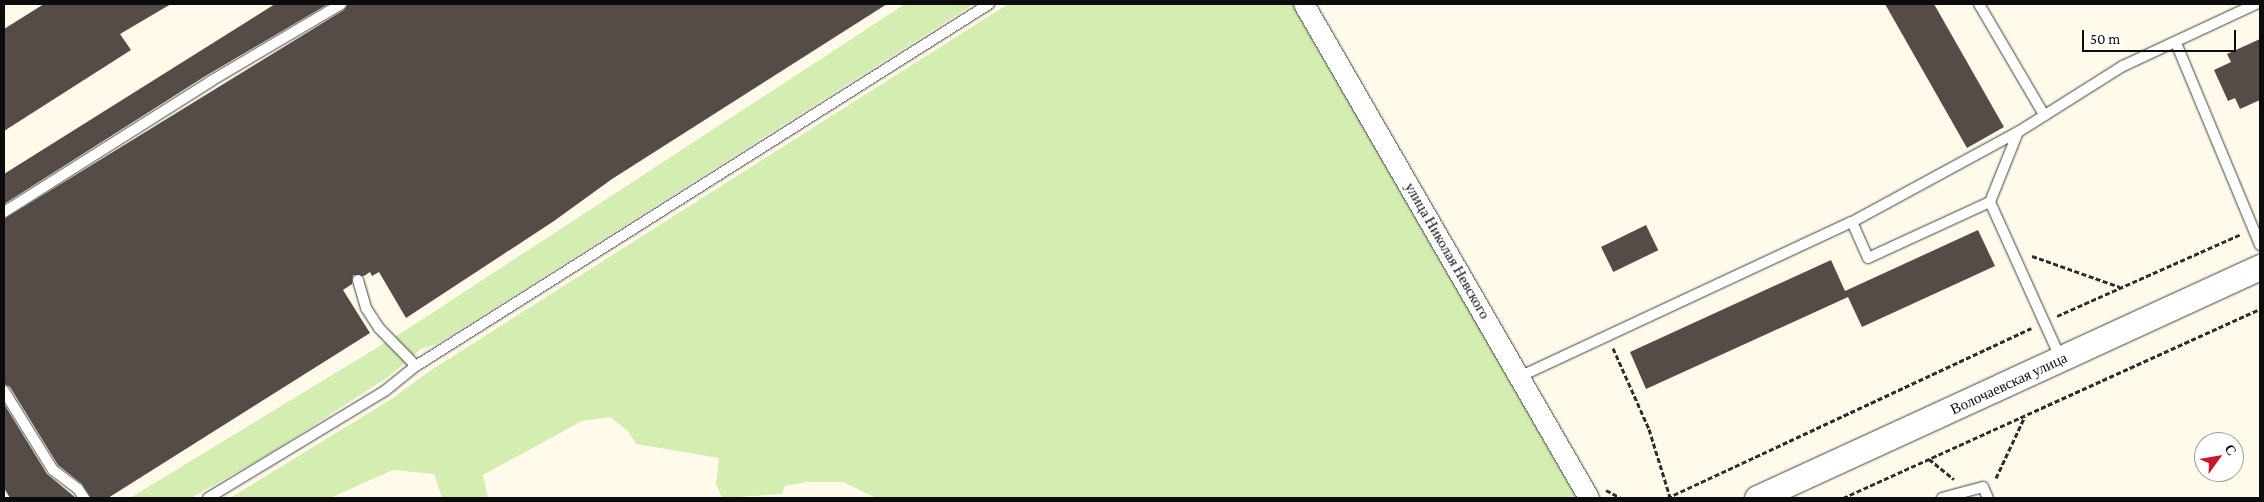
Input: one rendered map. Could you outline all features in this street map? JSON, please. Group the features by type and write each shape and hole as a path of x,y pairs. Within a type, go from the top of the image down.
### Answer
{"street":[{"name":"улица Николая Невского","path":"1304,4 1589,498"},
{"name":"Волочаевская улица","path":"1757,498 2260,267"}],"lane":[{"path":"4,212 211,80 341,4"},
{"path":"208,498 323,430 386,390 416,366 989,4"},
{"path":"1979,4 2044,115"},
{"path":"1520,377 1852,222 2018,132 2123,66 2176,43 2256,4"},
{"path":"2176,43 2260,245"},
{"path":"1852,222 1868,258 1990,202 2018,132"},
{"path":"1990,202 2061,360"},
{"path":"358,280 366,308 379,328 416,366"},
{"path":"4,391 53,470 78,489 84,498"},
{"path":"1942,498 1983,487 1988,497"}],"path":[{"path":"1607,336 1649,428 1668,497 2044,321 2254,228"},
{"path":"2012,249 2120,288"},
{"path":"1843,498 2260,309"},
{"path":"1988,497 2025,416"},
{"path":"1929,459 1968,491"}],"green space":[{"path":"905,4 974,4 437,344 421,349 388,377 272,452 191,498 130,498 406,330"},
{"path":"1008,4 1294,4 1579,498 876,498 843,482 806,482 785,486 782,494 722,498 716,484 719,458 636,444 628,431 610,417 582,421 483,475 488,498 442,498 434,474 393,470 330,498 230,498 393,398 428,372"}],"building":[{"path":"44,4 171,4 120,34 131,50 4,131 4,29"},
{"path":"275,4 328,4 207,75 4,204 4,174"},
{"path":"348,4 887,4 612,179 554,221 406,318 379,272 372,276 370,272 364,276 353,275 352,284 343,290 370,333 108,498 91,498 82,484 58,465 10,387 4,384 4,219 344,10"},
{"path":"1885,4 1934,4 2004,127 1967,148"},
{"path":"2260,39 2260,100 2240,109 2235,98 2228,101 2214,70 2231,62 2227,54"},
{"path":"1646,225 1658,250 1613,272 1601,247"},
{"path":"1978,230 1995,266 1862,327 1848,297 1646,389 1630,352 1831,260 1845,291"},
{"path":"4,404 47,474 76,498 10,498 4,488"}]}
